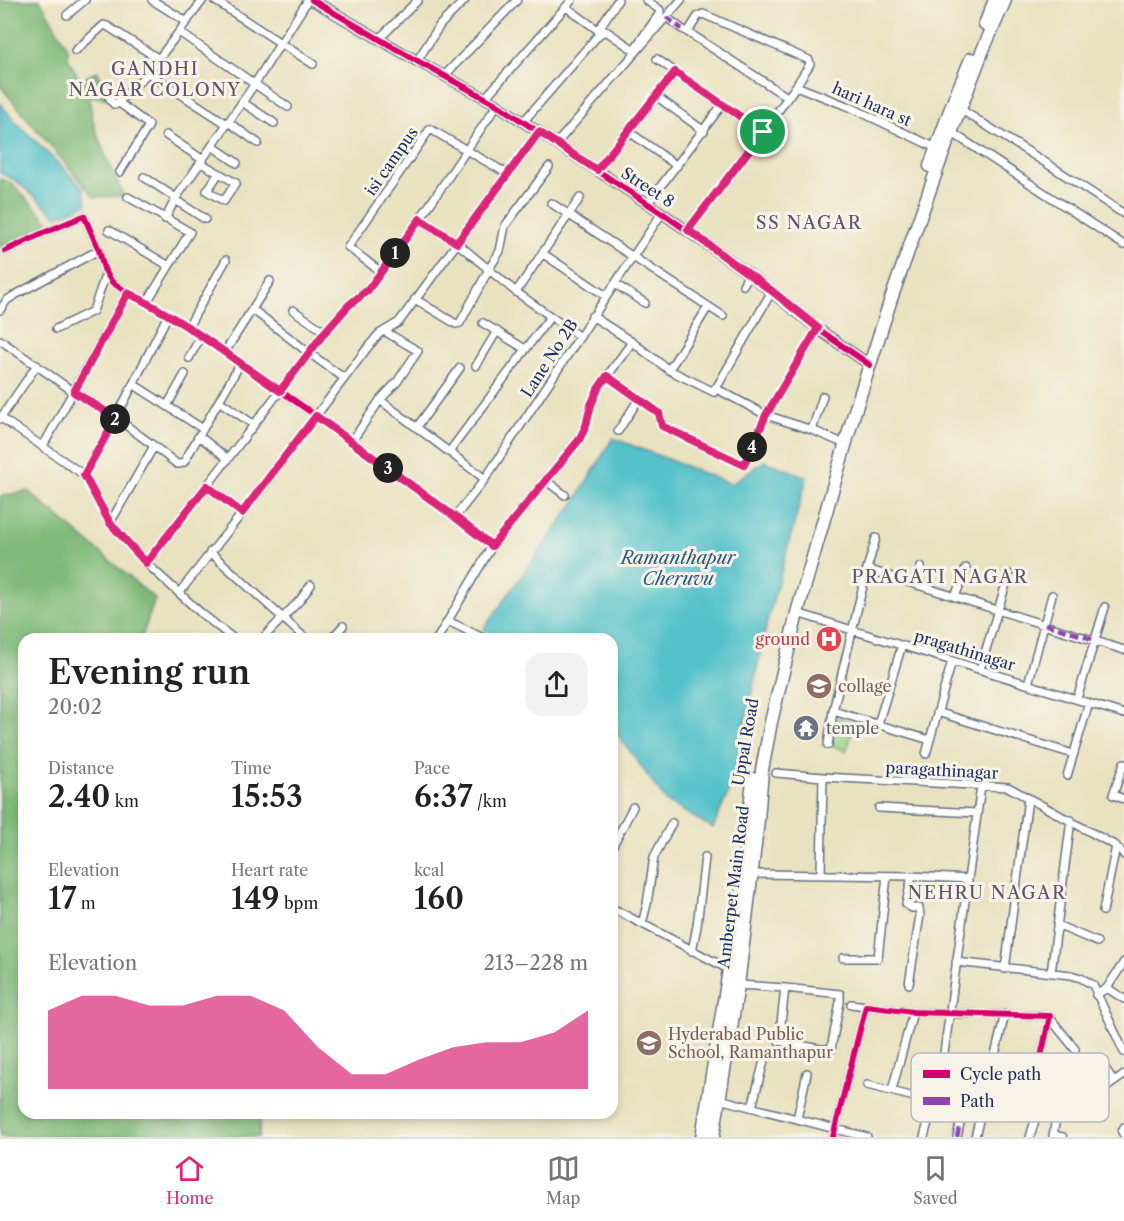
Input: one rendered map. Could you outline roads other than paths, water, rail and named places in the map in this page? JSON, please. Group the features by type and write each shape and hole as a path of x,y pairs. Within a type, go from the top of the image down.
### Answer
{"highway":[{"path":"866,363 960,109 995,0"},
{"path":"866,363 936,148 981,44 1005,0"},
{"name":"Uppal Road","path":"702,1137 735,976 741,896 761,753 762,723 838,441 866,363"},
{"name":"Amberpet Main Road","path":"713,1137 735,976 752,874 762,770 761,753 866,363"}],"street":[{"path":"67,15 85,0"},
{"path":"152,0 187,22"},
{"path":"105,88 115,105 148,73 203,0"},
{"path":"214,0 313,64"},
{"path":"165,219 176,199 310,0"},
{"name":"Street 8","path":"310,0 497,105 648,203 749,274 866,363"},
{"path":"380,38 418,0"},
{"path":"417,61 440,25 465,0"},
{"path":"445,75 517,0"},
{"path":"485,98 572,0"},
{"path":"523,122 599,29 618,0"},
{"path":"566,7 599,29 631,48 635,48 660,13 660,10 646,0"},
{"path":"653,0 684,31 787,97"},
{"path":"556,144 681,0"},
{"path":"684,31 698,16 703,14 810,62 763,132 688,230"},
{"path":"75,51 104,26 107,26 159,59"},
{"path":"599,29 633,55"},
{"path":"179,32 288,107"},
{"path":"657,59 763,132"},
{"path":"597,170 675,72"},
{"path":"148,73 258,143"},
{"name":"hari hara st","path":"796,86 852,108 936,148"},
{"path":"656,96 704,131"},
{"path":"118,102 148,125 120,172"},
{"path":"242,102 274,123"},
{"path":"146,563 325,332 349,305 368,290 420,219 497,105"},
{"path":"648,203 722,105"},
{"path":"960,109 1124,214"},
{"name":"isi campus","path":"381,272 348,247 430,129 508,174"},
{"path":"628,131 677,166"},
{"path":"179,593 368,347 379,334 399,321 539,132"},
{"path":"951,132 1124,245"},
{"path":"166,135 219,173"},
{"path":"212,146 237,164"},
{"path":"415,298 456,324 460,323 500,251 505,226 549,167"},
{"path":"144,177 205,219"},
{"path":"128,196 190,232 147,302"},
{"path":"516,292 580,198"},
{"path":"550,203 723,316"},
{"name":"Lane No 2B","path":"455,517 484,479 662,213"},
{"path":"5,251 84,216 106,273 112,282 225,352 352,441 492,546"},
{"path":"420,219 457,243 516,292 580,337"},
{"path":"109,230 169,266"},
{"path":"0,310 7,300 16,294 99,250"},
{"path":"542,253 606,296"},
{"path":"188,327 226,260"},
{"path":"56,329 93,311 106,273"},
{"path":"743,285 749,274"},
{"path":"225,352 270,281"},
{"path":"615,284 645,303"},
{"path":"592,316 669,370 714,392 772,291"},
{"path":"43,446 128,293"},
{"path":"669,370 708,307"},
{"path":"252,309 344,378"},
{"path":"293,310 325,332"},
{"path":"84,475 116,418 168,315"},
{"path":"449,452 550,316"},
{"path":"483,323 525,349"},
{"path":"607,376 659,413 662,426 744,465 766,415 818,328"},
{"path":"352,441 418,351 384,331"},
{"path":"476,366 497,331"},
{"path":"189,358 201,336"},
{"path":"0,340 74,392 116,418 177,464 184,462 240,364"},
{"path":"441,633 492,546 579,440 598,389 632,342"},
{"path":"37,365 0,418 84,475 110,523 146,563 226,633"},
{"path":"417,427 460,368"},
{"path":"167,406 185,374"},
{"path":"133,384 203,429"},
{"path":"715,388 766,415 838,441"},
{"path":"812,430 823,396"},
{"path":"618,431 639,399"},
{"path":"380,400 484,479"},
{"path":"219,402 253,424"},
{"path":"199,436 228,459"},
{"path":"110,523 154,446"},
{"path":"545,480 565,495"},
{"path":"207,486 242,513"},
{"path":"828,745 833,711 876,538"},
{"path":"210,552 300,633"},
{"path":"915,584 921,567"},
{"path":"955,597 966,568"},
{"path":"867,569 1124,650"},
{"path":"980,669 1009,574"},
{"path":"268,633 300,600 310,585"},
{"path":"1028,684 1052,595"},
{"path":"1077,699 1104,607"},
{"name":"pragathinagar","path":"797,613 1124,714"},
{"path":"448,621 472,633"},
{"path":"337,633 343,626"},
{"path":"878,724 902,645"},
{"path":"926,754 952,661"},
{"path":"1067,776 1089,703"},
{"path":"833,711 930,740"},
{"path":"937,712 1073,754"},
{"path":"1124,763 1113,795 1124,799"},
{"name":"paragathinagar","path":"776,773 1008,787 1116,846 1124,855"},
{"path":"821,874 823,777"},
{"path":"944,1053 981,786"},
{"path":"1005,969 1028,799"},
{"path":"618,836 633,807"},
{"path":"879,808 977,813"},
{"path":"1051,973 1071,820"},
{"path":"642,924 654,857 672,823"},
{"path":"1103,911 1116,846"},
{"path":"692,951 705,857"},
{"path":"752,874 969,879"},
{"path":"843,957 878,958 887,876"},
{"path":"909,984 920,915 919,908 912,908 906,904 912,876"},
{"path":"618,911 735,976 785,988 840,994 831,1049 779,1041 785,988"},
{"path":"1057,925 1097,942"},
{"path":"956,962 1071,975 1081,978 1102,992 1124,999"},
{"path":"1102,992 1124,962"},
{"path":"1102,992 1124,1052"},
{"path":"851,1004 913,1012 1050,1016 1075,1049"},
{"path":"833,1137 866,1006"},
{"path":"892,1090 913,1012"},
{"path":"995,1053 1005,1014"},
{"path":"1042,1053 1050,1018"},
{"path":"752,1107 764,1061"},
{"path":"797,1119 807,1072"},
{"path":"1109,1074 1114,1082"},
{"path":"1109,1086 1124,1075"},
{"path":"867,1085 911,1095"},
{"path":"719,1099 867,1137"},
{"path":"924,1137 928,1122"},
{"path":"957,1137 960,1122"},
{"path":"975,1137 979,1122"},
{"path":"1030,1137 1035,1122"},
{"path":"1124,1127 1122,1132 1124,1135"},
{"path":"1053,1136 1063,1137"}],"water":[{"path":"0,103 16,122 83,188 87,204 57,216 15,180 0,173"},
{"name":"Ramanthapur Cheruvu","path":"613,438 731,484 764,461 807,477 767,622 732,784 713,828 667,802 618,735 618,633 488,633 484,628 573,505"}],"place":[{"name":"ground","path":"829,639"},
{"name":"collage","path":"819,686"},
{"name":"temple","path":"806,728"},
{"name":"Hyderabad Public School, Ramanthapur","path":"649,1043"}],"district":[{"name":"GANDHI NAGAR COLONY","path":"155,79"},
{"name":"SS NAGAR","path":"809,223"},
{"name":"PRAGATI NAGAR","path":"940,577"},
{"name":"NEHRU NAGAR","path":"987,893"}]}
